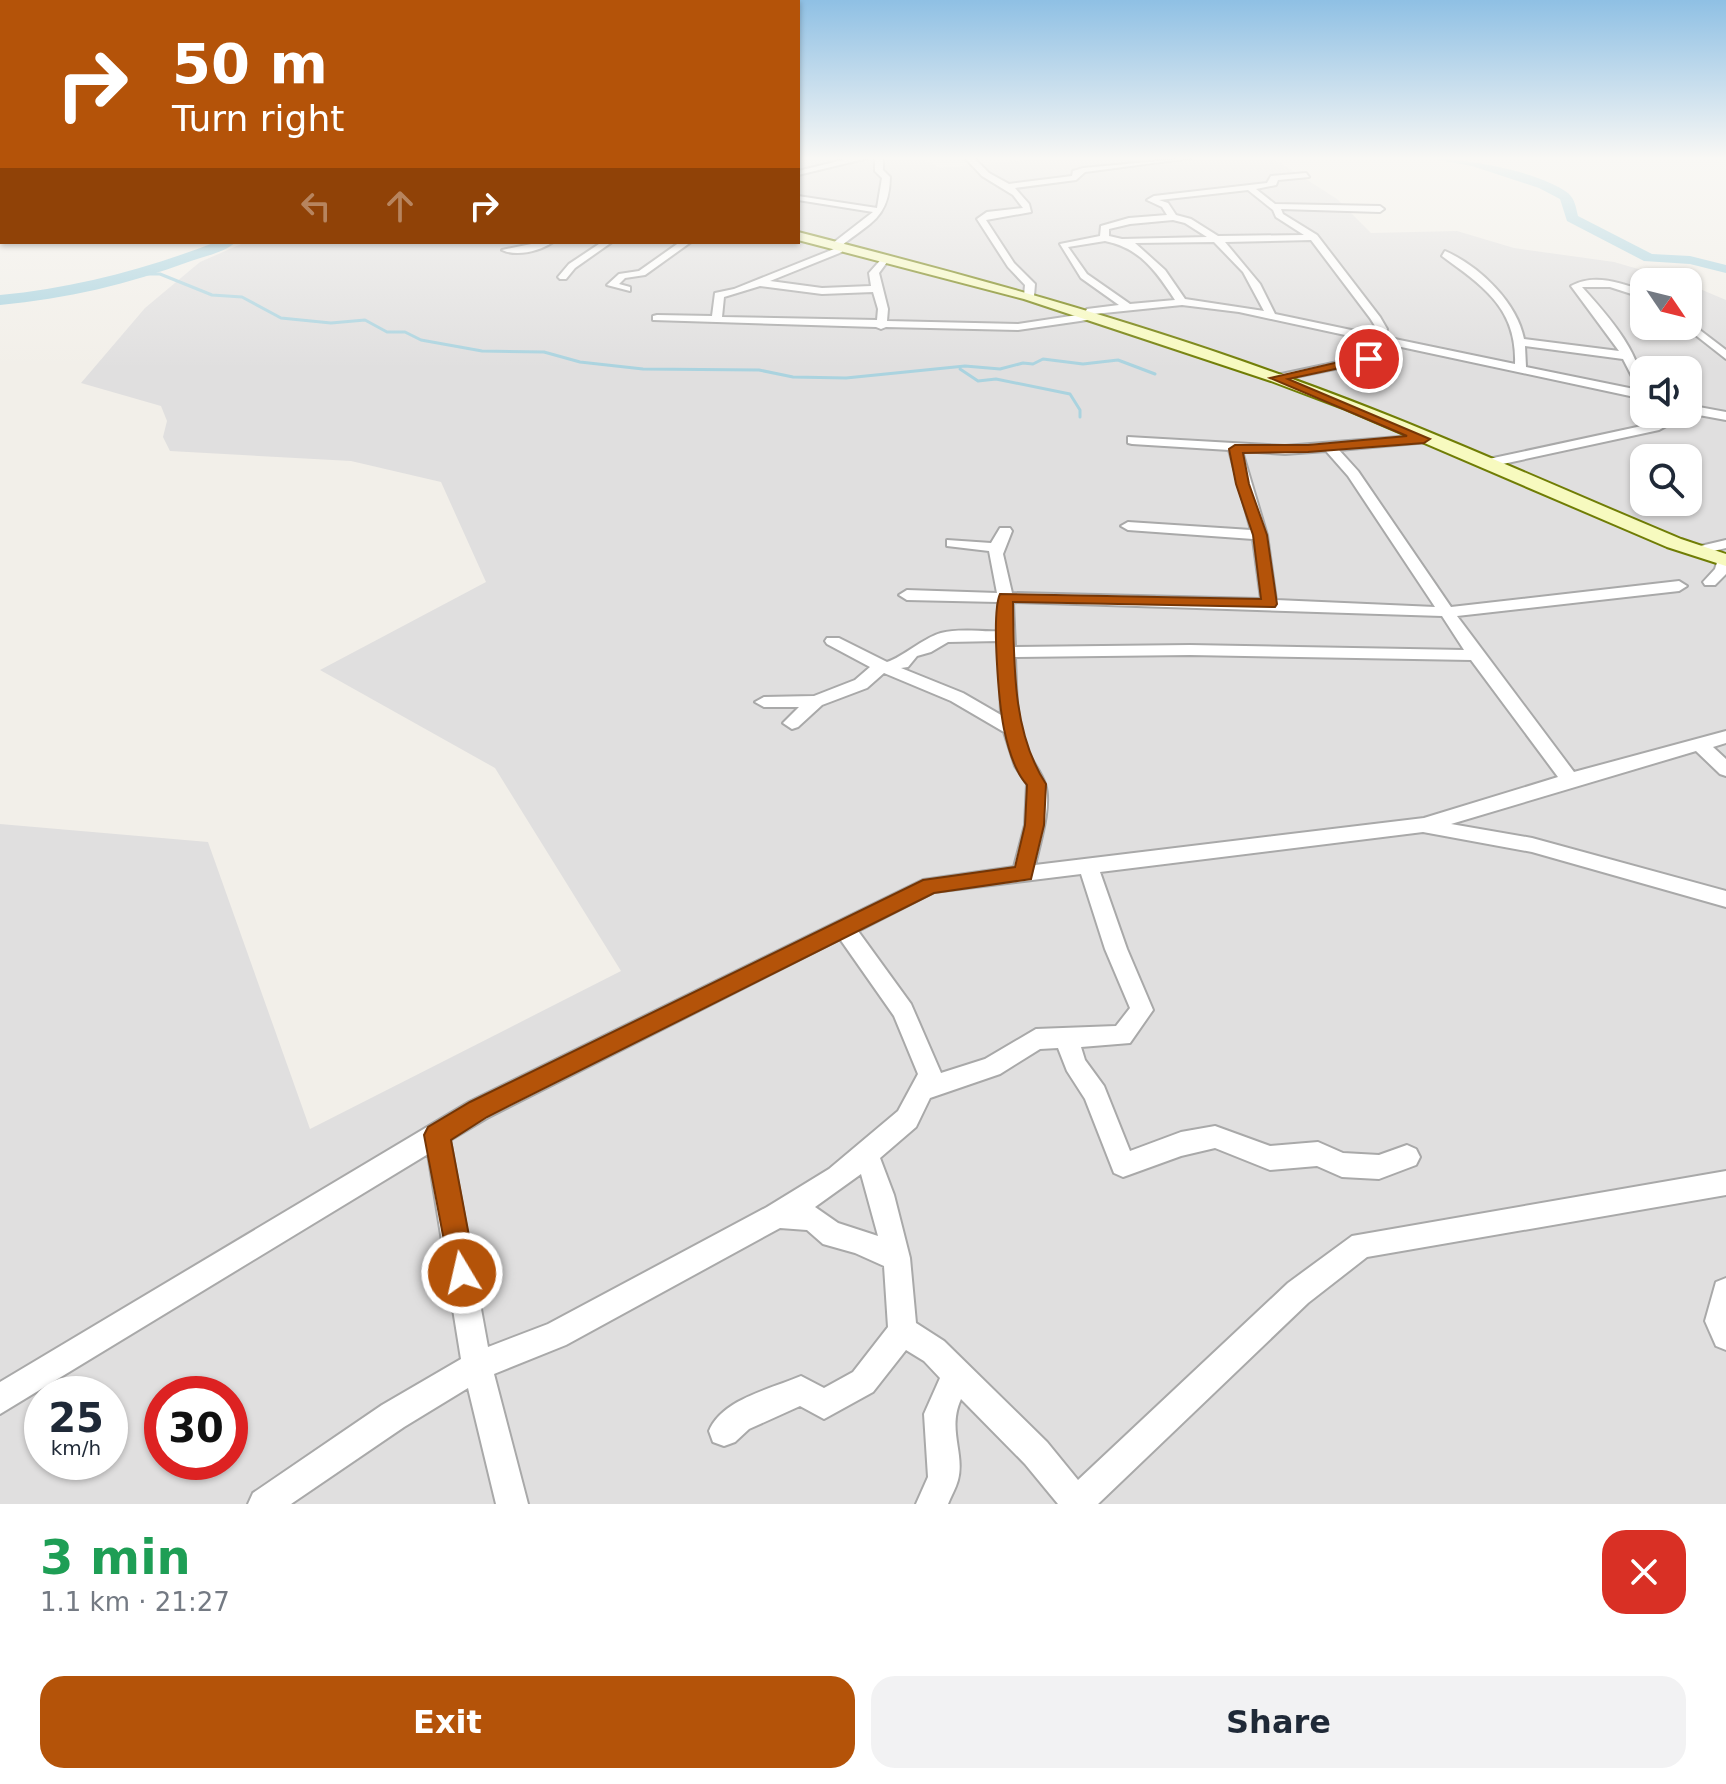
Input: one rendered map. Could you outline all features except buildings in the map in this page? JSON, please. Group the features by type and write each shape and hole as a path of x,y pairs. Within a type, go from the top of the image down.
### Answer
{"street":[{"path":"836,245 858,228"},
{"path":"987,228 1011,265 1030,284 1029,296"},
{"path":"1104,228 1105,238"},
{"path":"1201,228 1218,238 1244,270 1271,316"},
{"path":"1299,228 1314,237 1375,317 1382,329 1378,340"},
{"path":"800,236 1029,296 1276,378 1697,551 1725,554 1722,570 1710,582"},
{"path":"1128,307 1084,276 1063,246 1105,238 1125,241 1314,237"},
{"path":"1125,241 1162,272 1182,302"},
{"path":"507,250 532,249 544,244"},
{"path":"563,277 572,266 605,244"},
{"path":"627,289 612,285 622,276 642,273 683,244"},
{"path":"717,318 719,295 736,292 839,250 836,245"},
{"path":"1445,254 1480,279 1517,323 1522,342 1520,370"},
{"path":"881,326 884,302 874,273 885,258"},
{"path":"1629,356 1607,320 1576,286 1587,282 1618,284 1630,289"},
{"path":"758,283 822,291 877,289"},
{"path":"657,318 881,326 1018,327 1073,320 1091,311 1182,302 1271,316 1630,390"},
{"path":"1702,336 1726,356"},
{"path":"1276,378 1377,356 1390,348 1378,340"},
{"path":"1522,342 1629,356"},
{"path":"1702,413 1726,416"},
{"path":"1484,464 1650,428"},
{"path":"1132,440 1235,449 1330,447 1424,439"},
{"path":"1330,447 1353,474 1476,655 1570,780"},
{"path":"1235,449 1260,535 1269,604"},
{"path":"1128,526 1260,535"},
{"path":"1005,531 996,548 1005,597 1013,729 1027,774 1036,784 1035,825 1023,873"},
{"path":"952,543 996,548"},
{"path":"907,595 1449,612 1679,586"},
{"path":"854,653 911,653 925,649 944,637 1006,644 1476,655"},
{"path":"833,641 885,668 957,697 1013,729"},
{"path":"764,702 816,701 861,684 874,671 902,663 911,653"},
{"path":"792,723 816,701"},
{"path":"0,1399 478,1110 930,885 1424,825 1726,737"},
{"path":"1699,744 1726,770"},
{"path":"1424,825 1532,845 1726,899"},
{"path":"925,1089 992,1067 1036,1039 1122,1036 1142,1010 1116,949 1088,866"},
{"path":"264,1504 393,1416 477,1366 556,1335 776,1216 838,1178 907,1119 930,1075 903,1011 844,928"},
{"path":"1066,1036 1075,1064 1095,1094 1123,1165 1181,1144 1215,1137 1270,1158 1318,1154 1342,1165 1379,1167 1407,1157"},
{"path":"437,1135 477,1366 512,1504"},
{"path":"724,1431 738,1418 801,1391 824,1404 863,1382 902,1331 897,1258 881,1195 866,1153"},
{"path":"902,1331 934,1351 1036,1453 1059,1484 1079,1503 1298,1293 1361,1245 1726,1183"},
{"path":"776,1216 795,1214 814,1219 832,1235 857,1240 897,1258"},
{"path":"1726,1292 1719,1321 1726,1336"},
{"path":"932,1504 944,1478 939,1414 957,1374"}],"shaded area":[{"path":"800,228 1366,228 1371,233 1457,231 1514,248 1614,262 1635,268 1630,268 1630,340 1702,340 1702,290 1726,300 1726,1504 0,1504 0,824 208,842 310,1129 621,971 495,768 320,670 486,582 441,482 351,461 170,451 163,437 167,421 161,406 81,383 145,308 200,262 241,244 800,244"}],"waterway":[{"path":"1592,228 1649,258 1690,260 1726,269"},
{"path":"0,300 59,293 117,280 224,244"},
{"path":"142,274 160,274 212,295 242,297 281,318 331,323 365,320 387,332 405,332 421,340 482,351 544,352 580,362 643,369 759,370 793,377 846,378 965,366 1000,369 1023,363 1033,364 1043,359 1083,364 1118,360 1155,374"},
{"path":"960,369 978,381 996,379 1070,394 1080,410 1080,417"}],"route":[{"path":"462,1273 437,1135 478,1110 930,885 1023,873 1035,825 1036,784 1027,774 1013,729 1005,597 1269,604 1260,535 1235,449 1308,449 1424,439 1351,406 1276,378 1369,359"}]}
